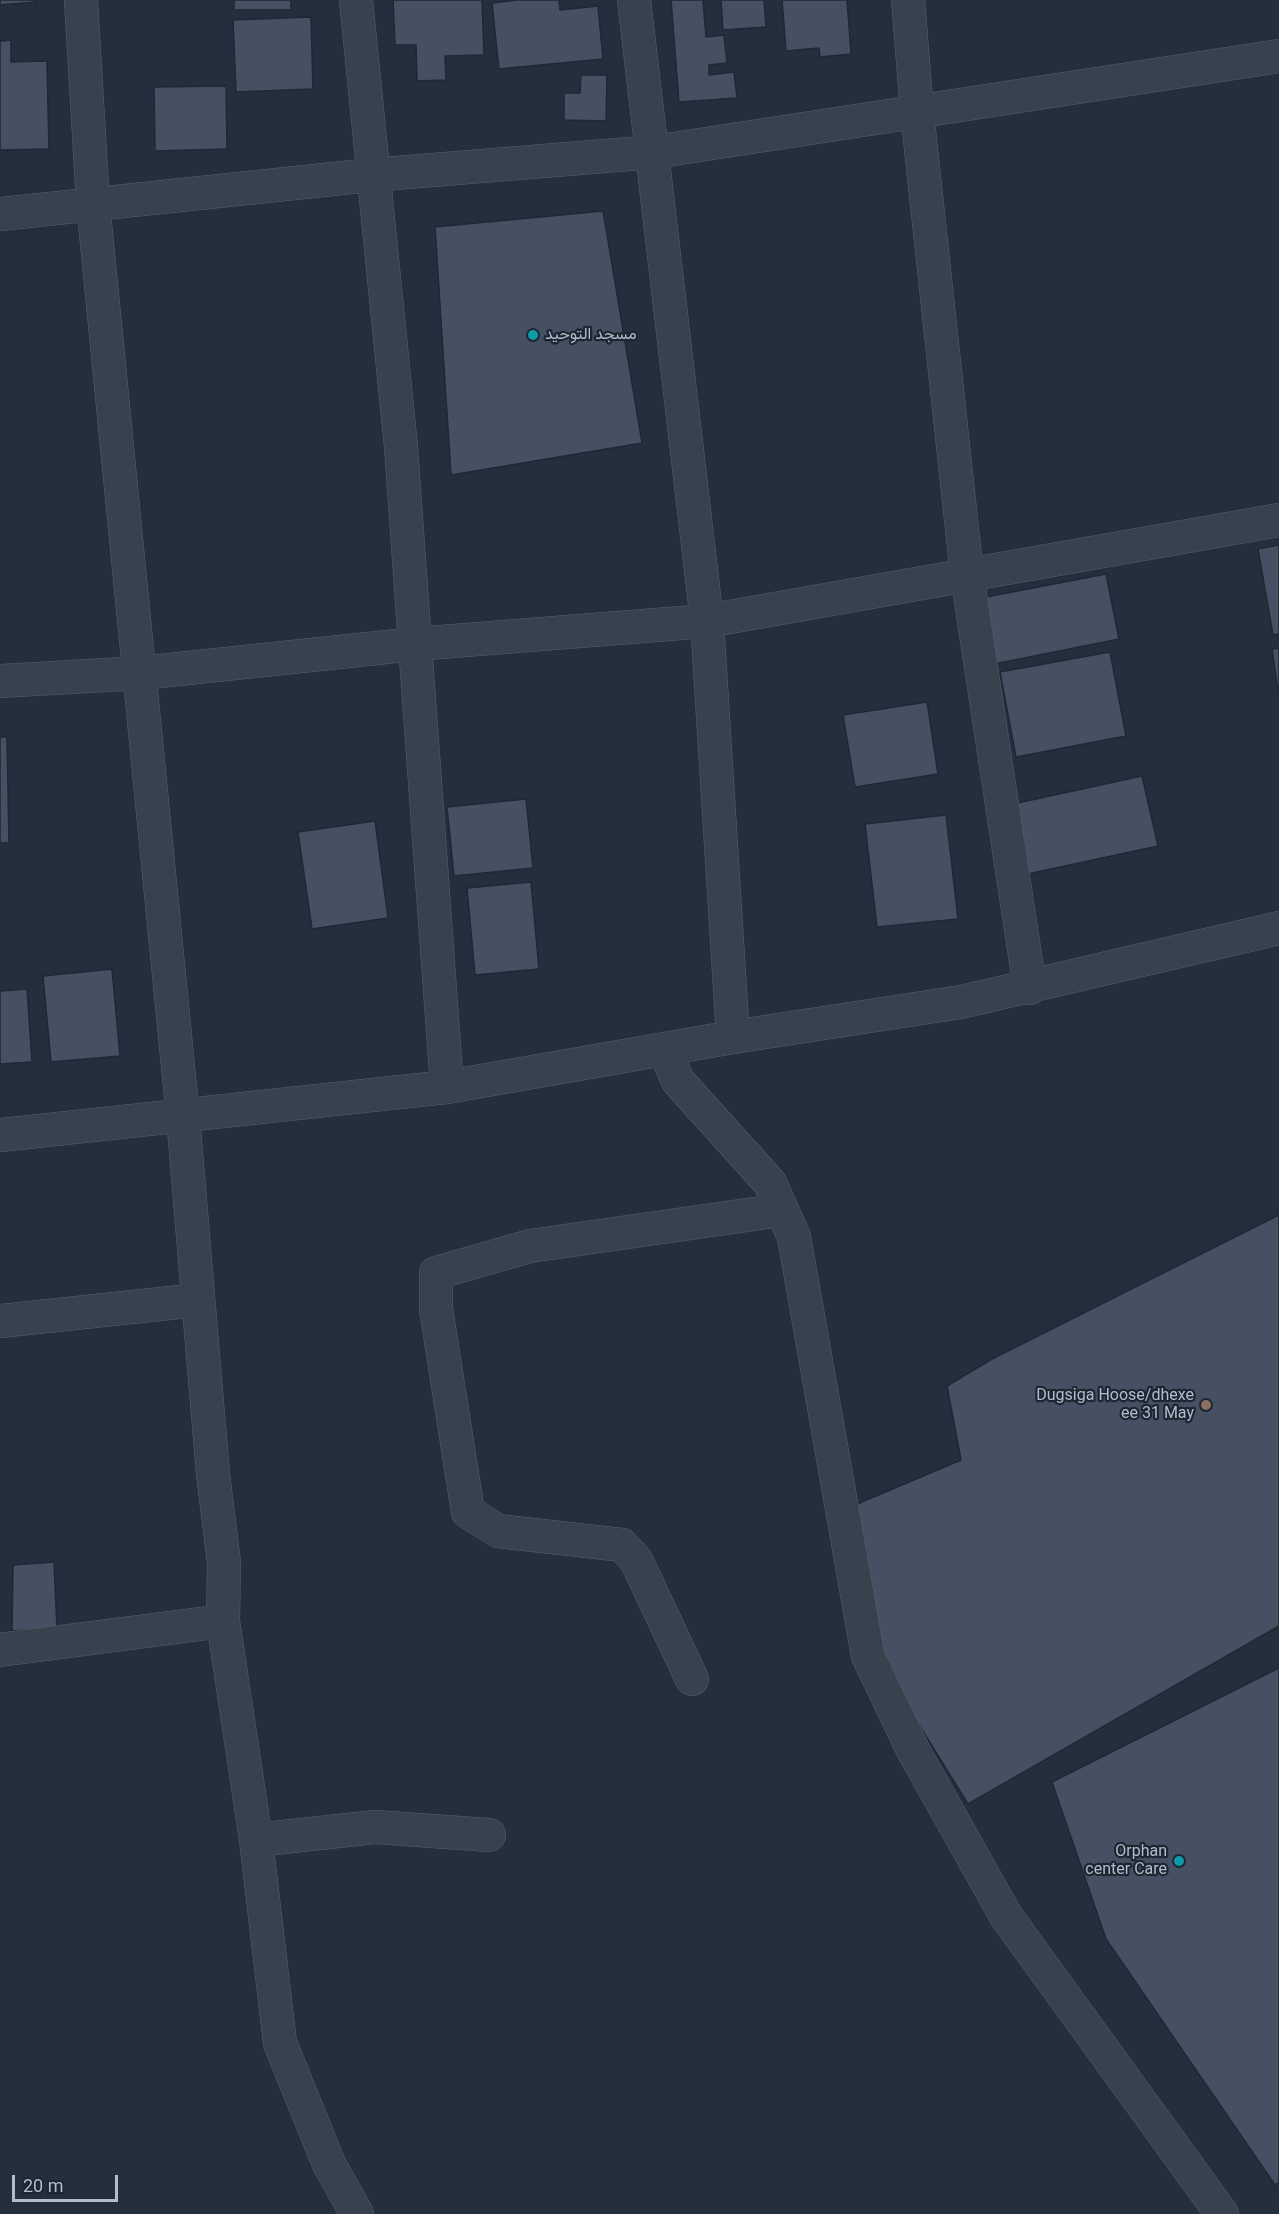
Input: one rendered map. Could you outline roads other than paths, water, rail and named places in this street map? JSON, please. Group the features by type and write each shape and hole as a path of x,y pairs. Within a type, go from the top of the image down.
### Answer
{"street":[{"path":"81,0 93,203 141,673 183,1117 213,1473 224,1563 223,1621 256,1840 279,2043 329,2164 357,2214"},
{"path":"356,0 371,175 400,447 447,1086"},
{"path":"634,0 654,152 708,621 733,1037"},
{"path":"908,0 917,112 967,575 1030,988"},
{"path":"0,214 371,175 654,152 1279,56"},
{"path":"0,681 141,673 415,644 708,621 1279,520"},
{"path":"0,1135 183,1117 447,1086 733,1037 961,1002 1030,988 1279,928"},
{"path":"664,1049 678,1081 770,1183 794,1237 868,1656 913,1750 1006,1917 1222,2214"},
{"path":"692,1678 636,1560 622,1545 498,1531 468,1512 436,1309 436,1273 530,1246 782,1210"},
{"path":"0,1321 198,1300"},
{"path":"0,1650 223,1621"},
{"path":"256,1840 375,1827 489,1835"}],"place":[{"name":"مسجد التوحيد","path":"533,335"},
{"name":"Dugsiga Hoose/dhexe ee 31 May","path":"1206,1405"},
{"name":"Orphan center Care","path":"1179,1861"}]}
